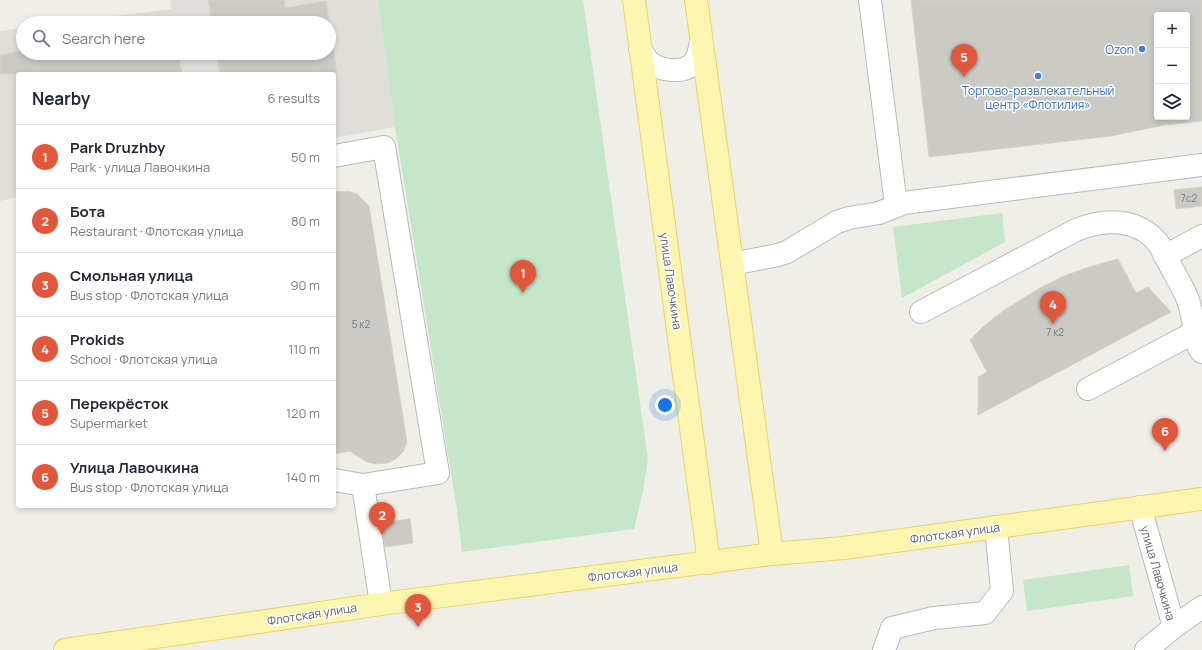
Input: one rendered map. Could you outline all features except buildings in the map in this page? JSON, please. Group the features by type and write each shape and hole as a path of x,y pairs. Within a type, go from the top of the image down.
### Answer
{"main road":[{"name":"улица Лавочкина","path":"634,0 709,562"},
{"path":"696,0 772,554"},
{"name":"Флотская улица","path":"65,650 381,604 772,554 844,548 1202,499"}],"street":[{"path":"870,0 896,205"},
{"path":"640,49 649,62 663,69 675,70 685,68 694,62 699,54 702,40"},
{"path":"336,156 384,147 438,473 363,485 336,480"},
{"path":"732,264 778,255 800,246 837,222 849,218 879,213 896,205 912,201 1202,165"},
{"path":"921,312 1076,230 1094,224 1112,222 1132,225 1150,235 1158,244 1165,256 1188,299 1199,342 1088,389"},
{"path":"1165,256 1202,236"},
{"path":"363,485 381,604"},
{"name":"улица Лавочкина","path":"1140,507 1174,627 1146,650"},
{"path":"884,650 892,628 934,618 985,613 1002,591 996,527"},
{"path":"1174,627 1202,607"}],"shaded area":[{"path":"170,0 378,0 395,127 336,138 336,72 16,72 16,197 0,201 0,31 16,29 16,60 336,60 336,16 115,16 171,9"}],"green space":[{"path":"378,0 583,0 648,459 643,491 634,529 462,552 456,504 395,127"},
{"path":"1002,213 1005,242 902,298 893,227"},
{"path":"1129,565 1133,596 1027,611 1023,580"}],"place":[{"name":"Ozon","path":"1142,49"},
{"name":"Торгово-развлекательный центр «Флотилия»","path":"1038,76"},
{"name":"Перекрёсток","path":"964,77"},
{"name":"Park Druzhby","path":"523,293"},
{"name":"Prokids","path":"1053,324"},
{"name":"Улица Лавочкина","path":"1165,451"},
{"name":"Бота","path":"382,535"},
{"name":"Смольная улица","path":"418,627"}]}
